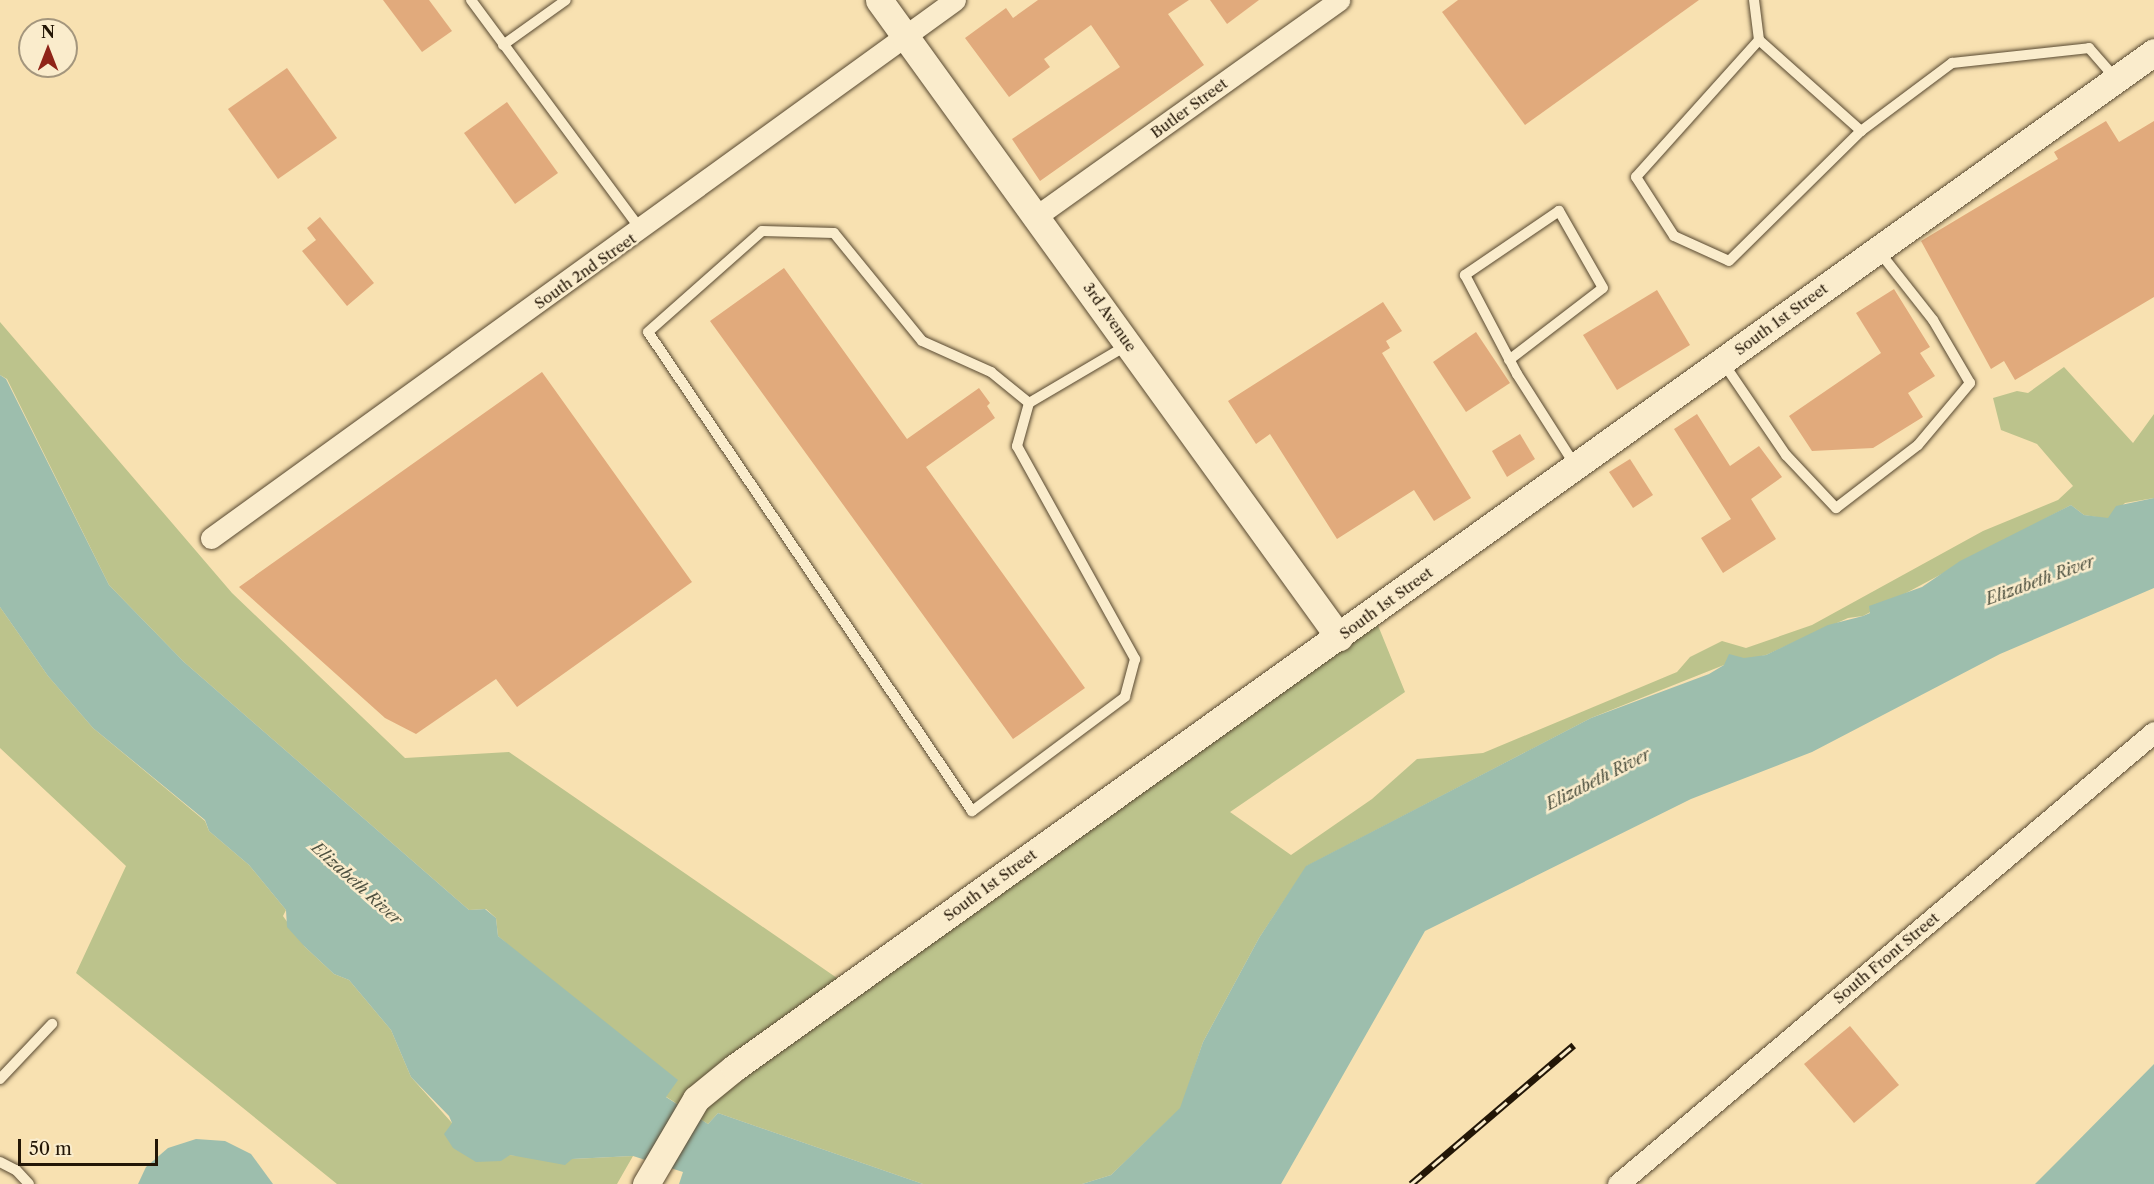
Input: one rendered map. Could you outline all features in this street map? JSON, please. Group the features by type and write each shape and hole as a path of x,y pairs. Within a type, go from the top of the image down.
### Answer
{"street":[{"name":"3rd Avenue","path":"879,0 1038,215 1339,636"},
{"name":"South 2nd Street","path":"211,538 642,231 955,0"},
{"name":"Butler Street","path":"1038,215 1339,0"},
{"name":"South 1st Street","path":"647,1182 696,1099 2154,52"},
{"name":"South Front Street","path":"1618,1184 2154,732"}],"lane":[{"path":"471,0 642,231"},
{"path":"503,45 566,0"},
{"path":"1754,0 1759,40 1861,131"},
{"path":"1759,40 1636,177 1674,236 1729,261 1861,131 1952,63 2040,49 2089,48 2116,79"},
{"path":"1509,360 1603,288 1559,211 1465,275 1509,360 1576,466"},
{"path":"1029,403 991,372 922,341 834,233 762,231 648,332 972,811 1125,697 1136,659 1017,446 1029,403 1129,344"},
{"path":"1722,361 1786,455 1836,508 1918,445 1970,383 1933,320 1877,250"},
{"path":"0,1079 52,1024"},
{"path":"0,1162 16,1170 29,1184"}],"green space":[{"path":"0,322 232,593 405,758 509,752 850,987 1375,618 1405,692 1230,812 1291,855 1372,799 1417,759 1483,753 1677,672 1690,657 1722,641 1746,648 1812,625 1983,531 2058,500 2073,486 2037,444 2001,430 1993,398 2017,391 2028,393 2064,367 2133,443 2154,414 2154,498 2125,503 2108,519 2084,515 2071,505 1863,616 1848,618 1766,655 1724,665 1591,718 1307,866 1259,938 1203,1042 1181,1108 1111,1175 1082,1184 923,1184 718,1113 708,1124 665,1096 677,1080 571,999 498,936 496,918 486,909 469,910 184,662 109,585 7,379 0,375"},
{"path":"0,607 48,676 93,728 205,821 209,831 249,865 286,910 283,916 305,947 334,974 349,980 391,1030 411,1077 452,1123 509,1155 572,1159 633,1156 617,1184 337,1184 76,973 126,866 0,748"}],"water":[{"name":"Elizabeth River","path":"0,375 6,379 109,585 184,662 469,910 485,909 496,918 498,936 678,1080 666,1097 708,1124 718,1113 923,1184 679,1184 683,1172 633,1156 572,1159 565,1165 510,1155 501,1161 476,1162 453,1148 444,1134 452,1123 449,1116 411,1077 391,1030 349,980 334,974 287,927 286,910 249,865 209,831 205,820 93,728 48,676 0,607"},
{"name":"Elizabeth River","path":"2154,498 2154,588 2000,654 1812,752 1691,799 1425,931 1281,1184 1082,1184 1111,1175 1180,1108 1203,1042 1259,938 1306,866 1591,718 1709,674 1724,665 1729,654 1744,658 1766,655 1828,625 1870,613 1869,606 1922,587 1960,561 2071,505 2084,515 2108,518 2116,506"},
{"path":"2154,1064 2154,1184 2035,1184 2060,1159"},
{"path":"196,1139 225,1141 251,1154 273,1184 138,1184 146,1167 168,1148"}],"building":[{"path":"383,0 429,0 452,31 422,52"},
{"path":"1038,0 1189,0 1168,14 1204,65 1040,181 1012,139 1120,67 1091,25 1044,59 1050,67 1009,97 965,38 1006,8 1013,18"},
{"path":"1210,0 1259,0 1227,24"},
{"path":"1458,0 1699,0 1525,125 1442,12"},
{"path":"287,68 337,138 278,179 228,109"},
{"path":"507,102 558,173 515,204 464,133"},
{"path":"2106,121 2119,142 2154,121 2154,297 2015,380 2004,361 1991,369 1921,241 2058,159 2054,152"},
{"path":"320,217 374,283 347,306 302,251 316,240 307,228"},
{"path":"784,268 907,439 979,388 990,403 987,406 995,418 926,467 1085,688 1013,739 710,321"},
{"path":"1894,289 1930,347 1920,353 1935,376 1908,393 1923,417 1873,448 1812,451 1789,416 1881,353 1856,313"},
{"path":"1657,290 1690,345 1617,390 1583,335"},
{"path":"1383,302 1402,331 1386,341 1390,348 1382,353 1471,498 1434,521 1414,490 1337,539 1270,434 1256,444 1228,401"},
{"path":"1476,332 1510,383 1466,412 1433,362"},
{"path":"542,372 692,582 517,707 496,679 416,734 385,718 239,587"},
{"path":"1697,414 1730,466 1759,446 1782,477 1751,499 1776,539 1723,573 1701,538 1731,519 1674,429"},
{"path":"1520,434 1535,459 1507,477 1492,451"},
{"path":"1630,459 1653,495 1633,508 1609,472"},
{"path":"1850,1026 1899,1085 1854,1123 1804,1064"}],"railway":[{"path":"1411,1184 1574,1045"}]}
